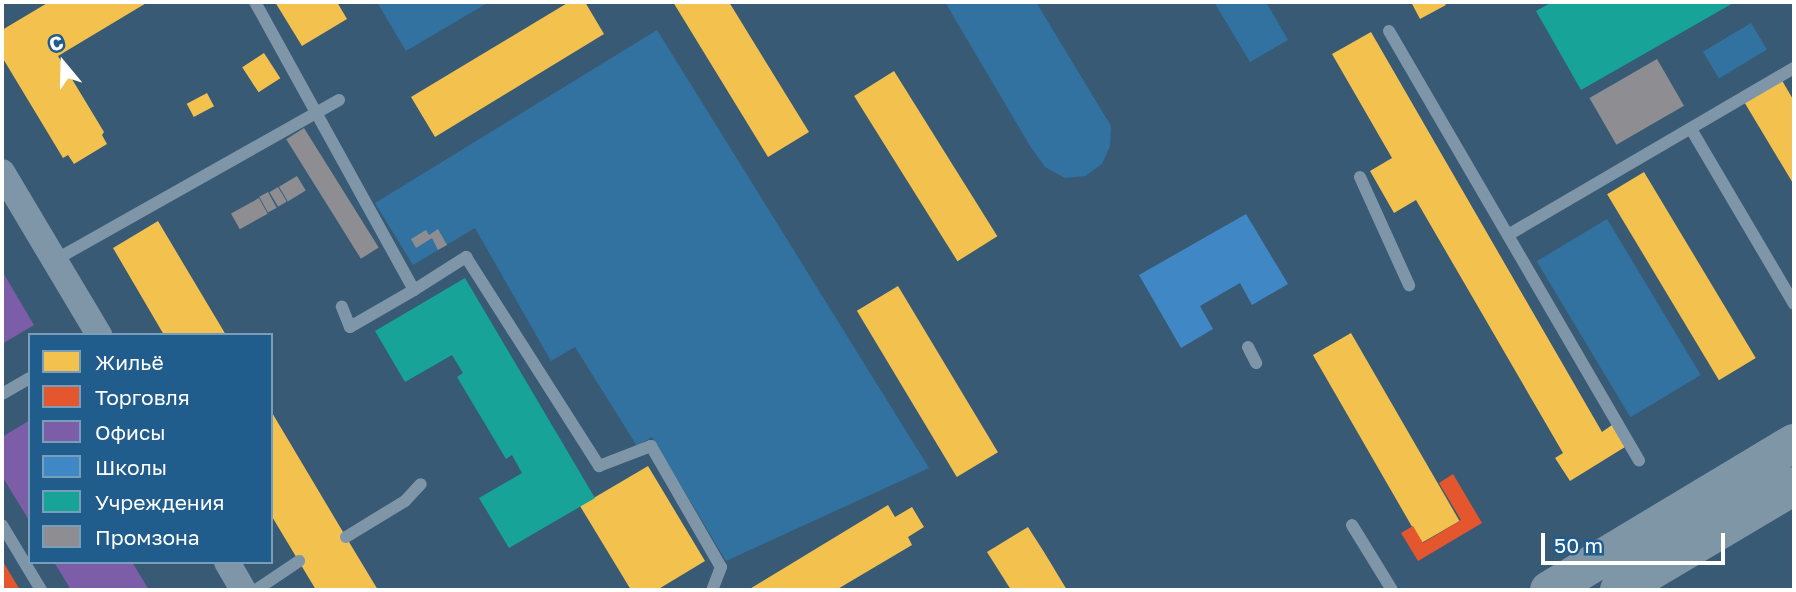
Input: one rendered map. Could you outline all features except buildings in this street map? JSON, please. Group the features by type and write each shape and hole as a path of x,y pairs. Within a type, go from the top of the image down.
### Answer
{"main road":[{"path":"1549,590 1794,443"},
{"path":"1619,590 1794,486"}],"street":[{"path":"2,172 98,333"},
{"path":"228,564 243,590"}],"lane":[{"path":"255,2 414,290"},
{"path":"1389,31 1639,461"},
{"path":"1508,235 1794,68"},
{"path":"55,260 339,100"},
{"path":"1691,129 1794,304"},
{"path":"1360,177 1409,285"},
{"path":"342,307 350,327 466,257 599,466 651,446 721,567 712,590"},
{"path":"1248,347 1256,363"},
{"path":"2,394 28,379"},
{"path":"346,537 405,501 421,484"},
{"path":"1352,525 1392,590"},
{"path":"2,526 41,590"},
{"path":"256,590 299,561"}],"shaded area":[{"path":"377,2 489,2 406,51"},
{"path":"945,2 1036,2 1111,126 1110,146 1102,164 1085,176 1065,178 1045,167"},
{"path":"1214,2 1266,2 1288,40 1250,62"},
{"path":"1751,23 1767,50 1719,78 1703,52"},
{"path":"657,30 929,468 726,561 652,437 637,446 575,347 551,361 475,228 413,265 375,203"},
{"path":"1607,219 1701,375 1630,417 1537,261"}]}
